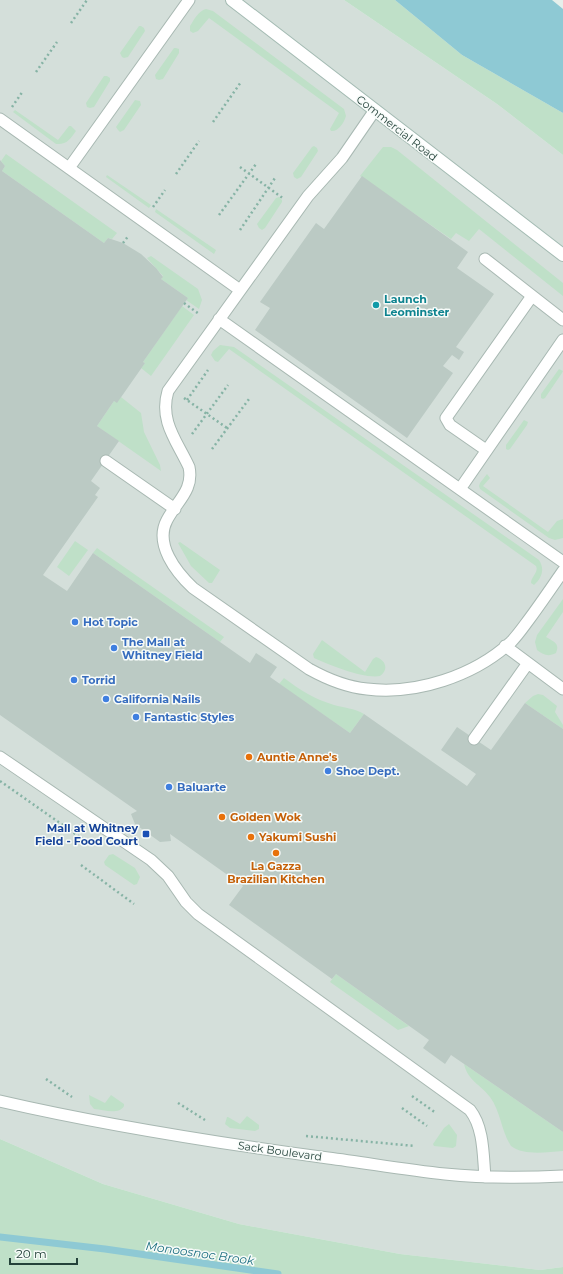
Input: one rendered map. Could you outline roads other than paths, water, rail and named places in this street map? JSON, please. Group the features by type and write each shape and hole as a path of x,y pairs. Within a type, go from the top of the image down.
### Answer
{"street":[{"name":"Commercial Road","path":"232,0 563,255"}],"lane":[{"path":"69,168 189,0"},
{"path":"375,110 344,155 308,196 170,388 166,399 166,417 191,473 189,486 164,527 164,539 170,558 181,577 193,588 294,660 326,678 343,684 366,689 385,690 409,688 447,679 467,671 505,646 520,631 563,571"},
{"path":"0,119 240,290"},
{"path":"485,259 563,320"},
{"path":"486,450 450,425 446,418 532,296"},
{"path":"219,319 563,562"},
{"path":"460,489 563,340"},
{"path":"106,461 175,509"},
{"path":"505,646 563,689"},
{"path":"474,739 528,663"},
{"path":"0,757 151,860 168,876 186,902 198,914 470,1110 474,1116 480,1133 485,1177"},
{"name":"Sack Boulevard","path":"0,1101 60,1115 116,1125 254,1148 400,1169 485,1177 563,1176"}],"water":[{"path":"395,0 552,0 563,9 563,113 462,55"}],"waterway":[{"name":"Monoosnoc Brook","path":"0,1237 105,1249 278,1274"}],"place":[{"name":"Launch Leominster","path":"376,305"},
{"name":"Hot Topic","path":"75,622"},
{"name":"The Mall at Whitney Field","path":"114,648"},
{"name":"Torrid","path":"74,680"},
{"name":"California Nails","path":"106,699"},
{"name":"Fantastic Styles","path":"136,717"},
{"name":"Auntie Anne's","path":"249,757"},
{"name":"Shoe Dept.","path":"328,771"},
{"name":"Baluarte","path":"169,787"},
{"name":"Golden Wok","path":"222,817"},
{"name":"Mall at Whitney Field - Food Court","path":"146,834"},
{"name":"Yakumi Sushi","path":"251,837"},
{"name":"La Gazza Brazilian Kitchen","path":"276,853"}]}
